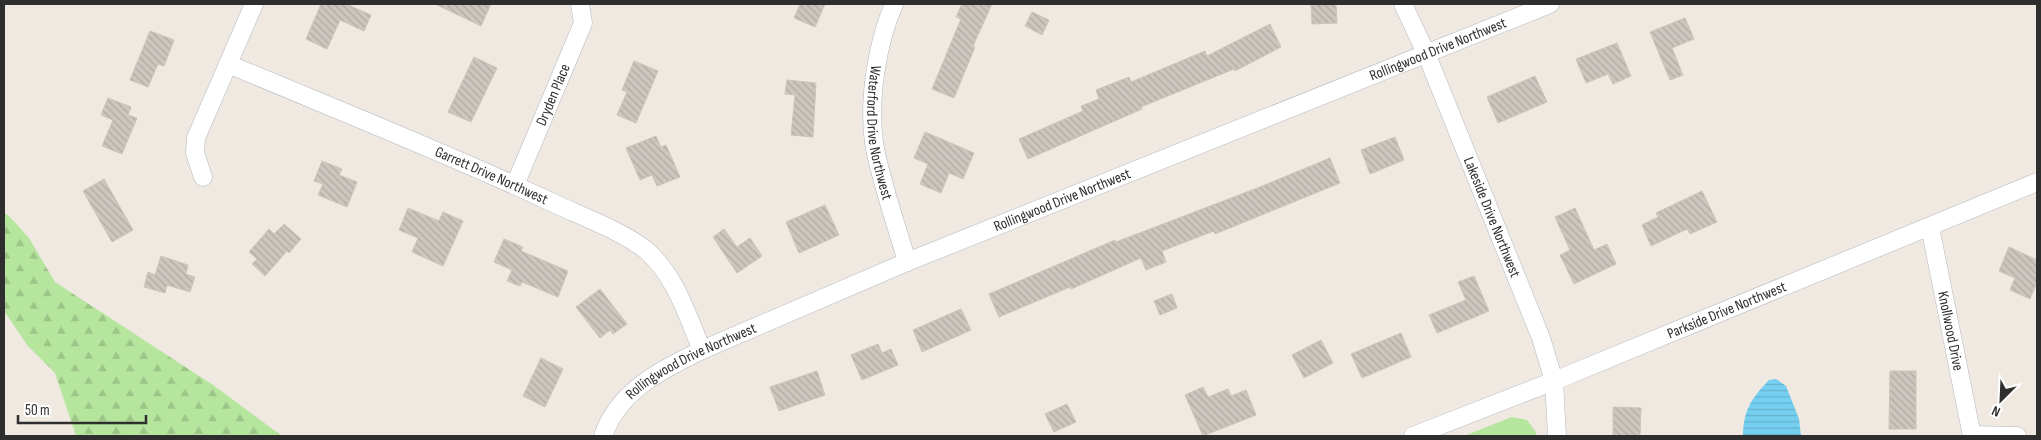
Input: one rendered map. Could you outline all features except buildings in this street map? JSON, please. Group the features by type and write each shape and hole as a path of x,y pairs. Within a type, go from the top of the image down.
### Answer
{"street":[{"path":"203,177 195,153 196,138 254,4"},
{"name":"Dryden Place","path":"515,186 583,23 580,4"},
{"name":"Waterford Drive Northwest","path":"894,4 878,57 873,101 874,143 884,185 907,262"},
{"name":"Lakeside Drive Northwest","path":"1404,4 1426,53 1541,338 1554,381 1557,436"},
{"name":"Rollingwood Drive Northwest","path":"603,436 608,420 630,392 670,366 702,350 907,262 1550,4"},
{"name":"Garrett Drive Northwest","path":"228,64 515,186 628,238 661,265 672,281 702,350"},
{"name":"Parkside Drive Northwest","path":"1414,436 1554,381 2037,182"},
{"name":"Knollwood Drive","path":"1930,227 1972,435"},
{"path":"1972,435 2017,436"}],"green space":[{"path":"4,213 29,238 55,282 213,385 282,436 76,436 55,373 28,346 4,311"},
{"path":"1512,417 1527,420 1536,432 1536,436 1464,436"}],"water":[{"path":"1776,379 1786,386 1799,419 1801,436 1743,436 1743,427 1750,405 1769,380"}]}
